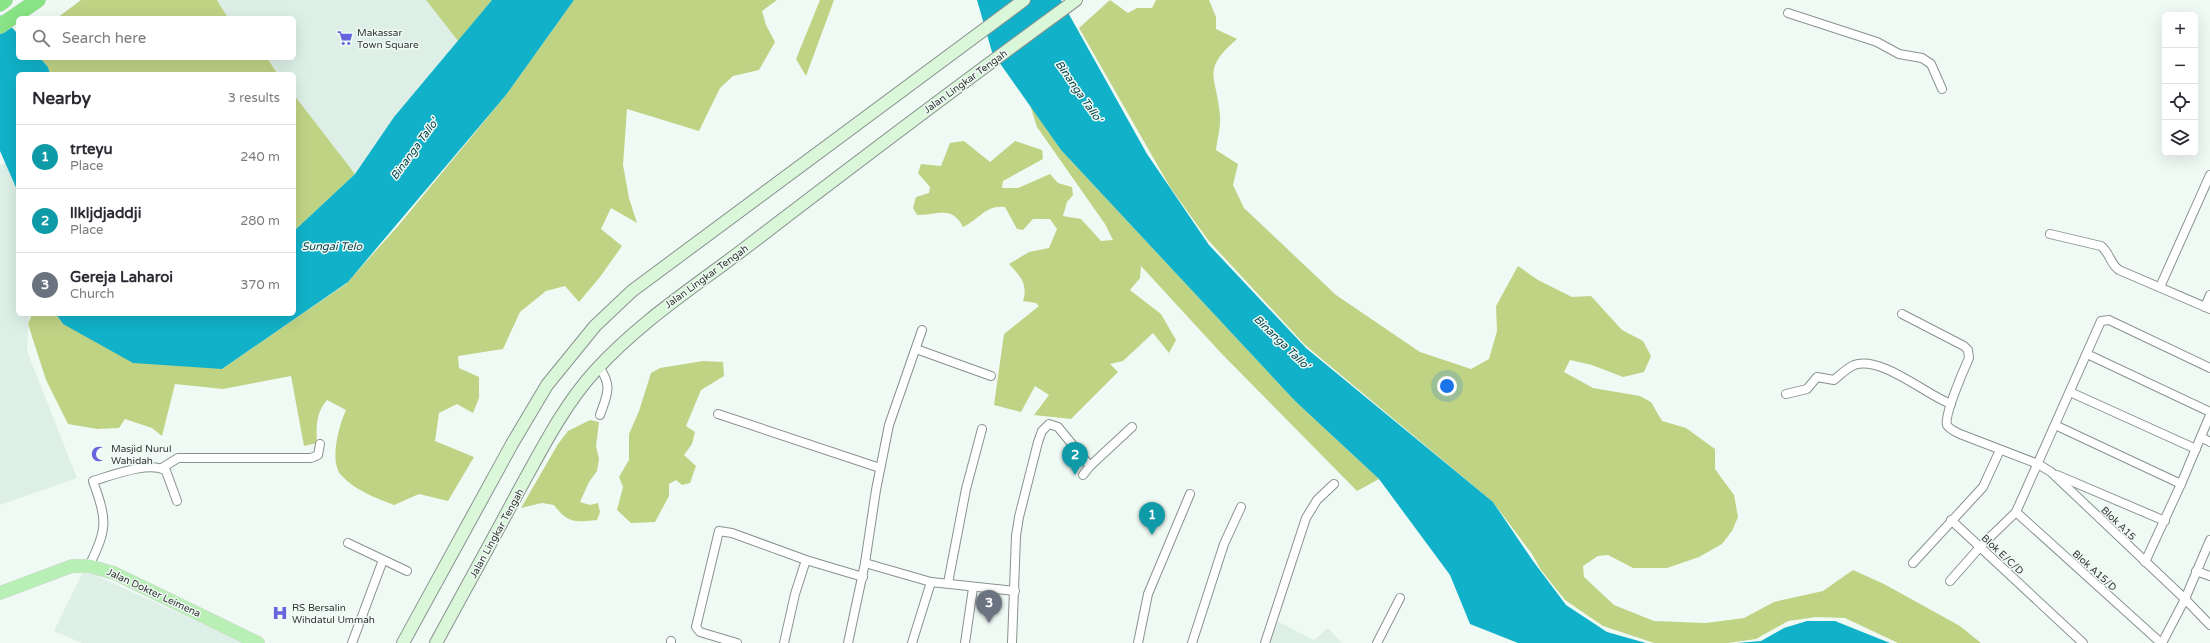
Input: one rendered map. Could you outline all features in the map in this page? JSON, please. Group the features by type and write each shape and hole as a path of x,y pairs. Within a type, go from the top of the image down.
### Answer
{"highway":[{"path":"0,4 5,0"},
{"path":"0,26 38,0"}],"main road":[{"path":"404,643 547,385 595,326 632,291 1024,0"},
{"name":"Jalan Lingkar Tengah","path":"436,643 536,460 573,398 599,367 624,342 657,313 731,259 975,73 1076,0"},
{"name":"Jalan Dokter Leimena","path":"0,593 72,566 89,566 114,573 258,643"}],"street":[{"path":"1788,13 1877,42 1899,54 1922,58 1931,64 1942,89"},
{"path":"2160,287 2210,175"},
{"path":"2050,234 2102,246 2107,252 2114,266 2119,270 2207,308 2210,295"},
{"name":"Blok A15","path":"1902,314 1964,346 1968,350 1969,358 1951,404 1947,422 1950,428 1960,434 2038,464 2051,472 2185,598 2210,625"},
{"path":"1950,581 1980,547 2016,512 2100,322 2106,319 2210,368"},
{"path":"848,643 865,563 880,468 890,425 922,330"},
{"path":"916,349 991,376"},
{"path":"2087,354 2210,412"},
{"path":"1786,394 1807,389 1817,377 1834,380 1849,368 1865,363 1893,372 1951,404"},
{"path":"599,367 606,378 608,388 600,415"},
{"path":"2070,392 2196,449"},
{"path":"718,414 880,468"},
{"path":"2145,562 2181,484 2210,415"},
{"path":"1012,643 1016,536 1019,517 1038,442 1046,427 1049,424 1058,427 1090,466"},
{"path":"2055,425 2181,484"},
{"path":"1083,475 1090,466 1132,427"},
{"path":"948,583 966,489 982,429"},
{"path":"2201,438 2210,442"},
{"path":"89,566 102,540 105,525 103,509 93,481 145,467 162,468 178,458 311,458 318,455 320,444"},
{"path":"1913,563 1982,487 2000,450"},
{"path":"162,468 166,471 177,501"},
{"path":"2051,472 2165,520"},
{"path":"1265,643 1306,518 1317,500 1334,484"},
{"path":"1138,643 1148,594 1190,494"},
{"path":"1192,643 1224,544 1241,507"},
{"name":"Blok A15/D","path":"2016,512 2161,643"},
{"name":"Blok E/C/D","path":"1951,520 2083,643"},
{"path":"737,643 700,632 696,627 719,531 732,533 806,560 862,577"},
{"path":"2161,643 2185,598 2210,540"},
{"path":"348,542 407,571"},
{"path":"352,643 383,560"},
{"path":"784,643 795,594 806,560"},
{"path":"865,563 931,582 948,583 973,588 1014,591"},
{"path":"2196,571 2210,576"},
{"path":"912,643 931,582"},
{"path":"966,643 973,588"},
{"path":"1377,643 1400,598"}],"shaded area":[{"path":"217,0 426,0 458,41 394,117 355,174 296,98 296,72 278,72 268,60 296,60 296,16 227,16"},
{"path":"16,160 16,316 29,316 27,351 77,478 0,505 0,165"},
{"path":"84,570 244,643 82,643 54,631"},
{"path":"1277,621 1314,640 1328,628 1342,643 1267,643"}],"green space":[{"path":"81,0 217,0 227,16 60,16"},
{"path":"426,0 492,0 458,41"},
{"path":"574,0 777,0 762,11 766,25 775,42 759,70 733,76 720,88 699,131 627,109 623,165 629,198 637,223 611,208 601,229 622,246 600,277 579,302 565,286 546,291 520,312 503,349 458,356 459,368 479,377 479,398 473,413 457,404 439,413 435,441 474,457 448,501 419,494 394,505 366,493 352,485 337,469 335,452 338,433 346,410 327,400 319,415 317,443 304,446 291,376 223,389 175,384 162,436 152,428 125,419 119,428 97,429 68,424 46,380 28,324 31,316 57,316 63,324 222,369 346,284 398,226 506,95"},
{"path":"820,0 834,0 806,76 796,59"},
{"path":"1110,0 1128,13 1137,8 1152,8 1156,0 1209,0 1216,17 1216,29 1237,39 1218,59 1215,67 1214,82 1220,120 1216,150 1238,164 1233,185 1244,208 1336,295 1420,352 1471,369 1489,359 1497,331 1496,306 1518,266 1538,280 1572,297 1591,296 1622,330 1643,341 1651,356 1644,372 1623,377 1592,365 1570,360 1564,372 1593,388 1640,396 1651,402 1662,421 1686,428 1715,449 1715,469 1734,495 1738,517 1732,531 1722,544 1699,557 1667,568 1633,568 1608,555 1598,556 1583,566 1584,577 1614,605 1654,621 1706,623 1744,618 1774,602 1823,591 1853,570 1884,584 1960,626 1981,643 1898,643 1845,618 1816,617 1788,621 1756,639 1728,643 1654,643 1603,626 1565,600 1541,570 1532,554 1493,502 1305,345 1208,240 1170,187 1079,28"},
{"path":"42,60 268,60 277,72 49,72 48,67"},
{"path":"296,98 355,174 296,229"},
{"path":"1030,105 1061,150 1295,401 1379,479 1357,491 1221,353 1141,266 1140,278 1130,290 1161,314 1176,340 1169,353 1153,333 1123,361 1110,364 1118,372 1071,419 1034,415 1049,395 1035,386 1021,412 994,405 1004,334 1039,306 1036,303 1023,301 1025,290 1024,285 1017,273 1009,264 1029,252 1049,248 1057,229 1050,219 1033,219 1023,230 1017,229 1005,207 987,210 963,227 959,220 949,214 938,213 917,215 913,208 916,197 929,193 930,187 918,173 921,164 941,166 950,143 964,141 990,162 1015,141 1042,150 1043,159 1003,181 1002,188 1018,188 1050,174 1058,183 1072,187 1073,195 1067,202 1063,216 1081,219 1101,241 1113,240 1105,224 1037,127"},
{"path":"703,361 723,362 724,376 701,390 686,426 695,432 692,444 684,455 696,466 690,483 682,485 676,480 669,484 669,496 655,522 631,523 617,510 623,487 619,477 629,460 629,434 639,411 651,373 660,368"},
{"path":"590,420 599,422 596,446 599,459 597,471 589,482 580,502 590,505 598,503 600,512 597,520 577,521 568,519 554,505 542,503 521,508 558,444 568,431"}],"water":[{"name":"Sungai Telo","path":"492,0 574,0 506,95 348,282 222,369 133,363 63,324 57,316 296,316 296,229 355,174 394,117"},
{"name":"Binanga Tallo'","path":"977,0 1061,0 1147,154 1209,245 1306,348 1493,502 1533,561 1566,605 1607,632 1646,643 1518,643 1470,624 1450,575 1379,479 1295,401 1061,150 992,52"},
{"path":"0,15 16,32 16,60 42,60 48,67 49,72 16,72 16,187 0,151"},
{"path":"1807,621 1835,621 1890,643 1737,643 1761,641 1784,628"}],"place":[{"name":"Makassar Town Square","path":"345,38"},
{"name":"Masjid Nurul Wahidah","path":"99,454"},
{"name":"llkljdjaddji","path":"1075,475"},
{"name":"trteyu","path":"1152,535"},
{"name":"RS Bersalin Wihdatul Ummah","path":"280,613"},
{"name":"Gereja Laharoi","path":"989,623"}]}
